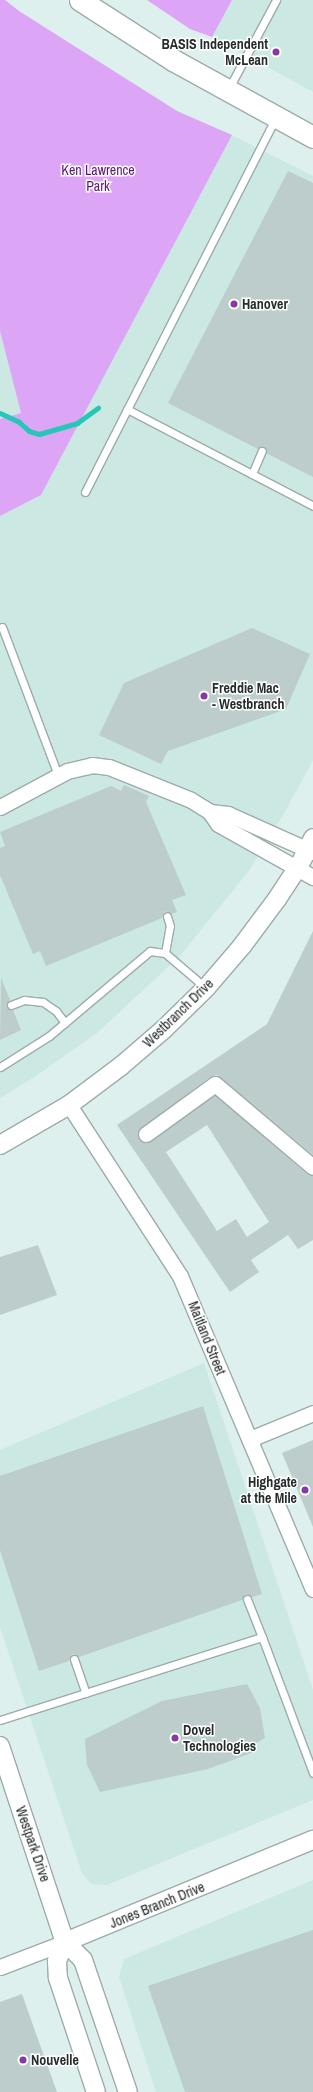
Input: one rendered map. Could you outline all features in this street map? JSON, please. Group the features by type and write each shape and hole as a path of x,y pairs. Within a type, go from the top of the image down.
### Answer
{"main road":[{"path":"80,0 132,35 227,91 313,136"}],"street":[{"path":"0,807 58,775 92,765 117,769 190,800 210,812 228,814 311,846"},
{"path":"210,812 218,824 297,870 313,877"},
{"name":"Westbranch Drive","path":"1,1142 69,1105 121,1066 206,988 242,946 297,870 311,846"},
{"path":"146,1134 215,1084 310,1159"},
{"name":"Maitland Street","path":"69,1105 180,1276 313,1589"},
{"path":"250,1439 313,1413"},
{"name":"Westpark Drive","path":"0,1746 65,1942 83,1960 128,2092"},
{"name":"Jones Branch Drive","path":"0,1968 313,1840"},
{"path":"65,1942 57,1961 58,1978 96,2092"}],"lane":[{"path":"227,91 276,0"},
{"path":"85,492 276,117"},
{"path":"127,409 313,506"},
{"path":"252,474 262,451"},
{"path":"2,627 58,775"},
{"path":"165,953 170,926 167,916"},
{"path":"0,1067 65,1023 150,951 165,953 206,988"},
{"path":"11,1005 24,1000 43,1002 56,1011 65,1023"},
{"path":"247,1599 313,1773"},
{"path":"0,1720 262,1637"},
{"path":"74,1659 86,1693"}],"shaded area":[{"name":"BASIS Independent McLean","path":"149,0 313,0 313,92 212,37"},
{"path":"232,135 313,176 313,760 285,812 248,872 179,957 97,1033 36,1076 0,1098 0,516 41,495"},
{"path":"0,331 21,413 0,419"},
{"path":"204,1363 313,1690 313,1800 107,1885 91,1884 82,1873 0,1627 0,1450"},
{"path":"313,1880 313,2092 156,2092 119,1977 124,1959"}],"green space":[{"name":"Ken Lawrence Park","path":"0,0 5,0 19,11 177,111 232,135 41,495 0,516 0,419 21,413 0,331"},
{"path":"147,0 232,0 212,37 190,29"}],"building":[{"path":"288,171 313,183 313,477 266,453 264,447 258,449 168,403"},
{"name":"Freddie Mac - Westbranch","path":"252,628 310,654 286,709 168,751 161,764 99,735 124,683"},
{"path":"124,785 149,796 146,802 186,895 172,900 177,912 171,914 165,911 162,918 46,966 40,951 33,954 0,875 0,848 5,846 0,832 111,786 121,791"},
{"path":"313,931 313,1155 217,1075 210,1077 138,1131 139,1140 143,1142 151,1141 215,1095 307,1174 313,1176 313,1240 298,1249 288,1235 251,1260 259,1272 230,1292 117,1125 267,1024","holes":["207,1125 269,1222 247,1237 236,1219 217,1231 166,1152"]},
{"path":"1,978 10,1000 6,1006 13,1010 21,1030 0,1040"},
{"path":"38,1245 57,1295 0,1315 0,1257"},
{"path":"203,1406 262,1594 252,1597 246,1594 242,1600 79,1657 73,1654 69,1661 39,1671 0,1550 0,1476"},
{"name":"Highgate at the Mile","path":"313,1440 313,1527 282,1453"},
{"name":"Dovel Technologies","path":"247,1684 260,1708 265,1738 255,1744 257,1751 208,1769 100,1792 87,1765 85,1739 162,1701"},
{"path":"313,1930 313,2092 185,2092 148,1986"},
{"name":"Nouvelle","path":"22,1994 57,2092 0,2092 0,2002"}],"waterway":[{"path":"0,413 19,422 29,431 39,434 77,423 98,408"}],"place":[{"name":"BASIS Independent McLean","path":"276,52"},
{"name":"Hanover","path":"234,304"},
{"name":"Freddie Mac - Westbranch","path":"204,696"},
{"name":"Highgate at the Mile","path":"305,1490"},
{"name":"Dovel Technologies","path":"175,1738"},
{"name":"Nouvelle","path":"23,2060"}]}
